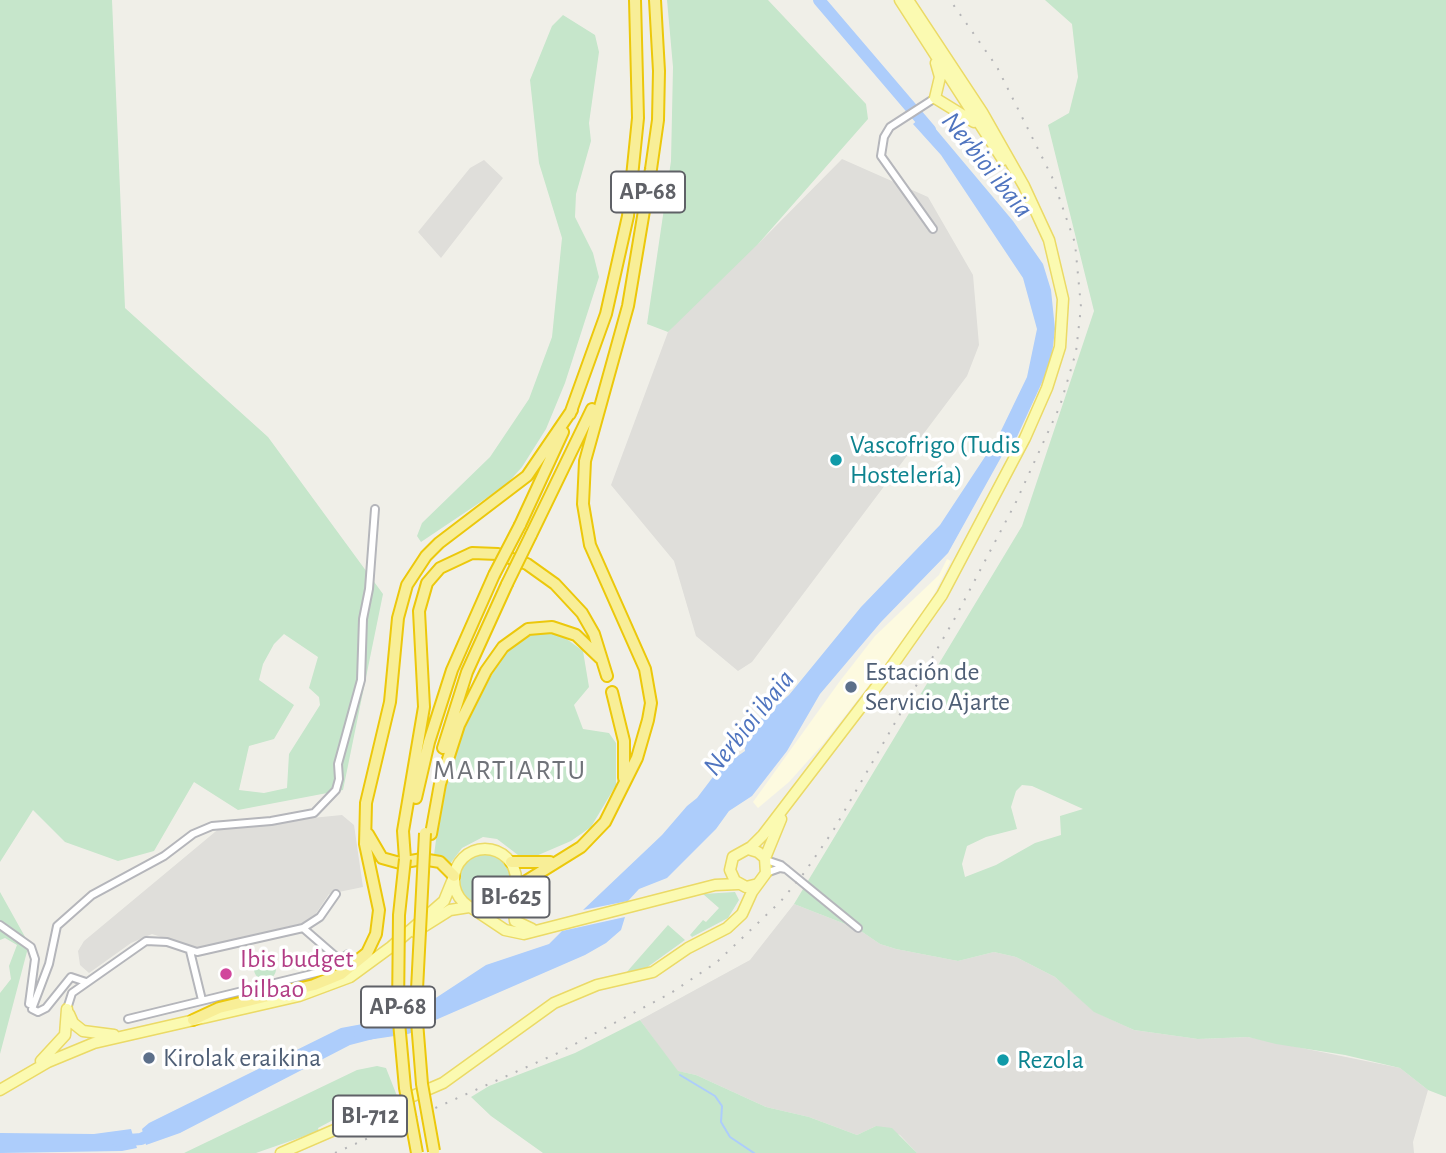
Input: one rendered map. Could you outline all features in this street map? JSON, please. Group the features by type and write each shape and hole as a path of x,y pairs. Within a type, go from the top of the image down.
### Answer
{"highway":[{"name":"AP-68","path":"416,1153 405,1088 398,1011 399,915 406,831 429,742 452,670 494,575 552,461 606,314 629,205 638,118 635,0"},
{"name":"AP-68","path":"434,1152 422,1084 416,1009 420,885 443,750 467,672 605,380 628,306 654,144 659,71 655,0"},
{"path":"514,892 594,836 613,811 644,737 650,703 640,653 596,559 583,515 585,461 605,380"},
{"path":"193,1020 219,1008 314,985 341,974 361,960 372,943 379,922 377,898 365,844 365,825 369,788 390,702 398,618 407,585 421,563 439,543 527,476 572,410"},
{"path":"406,831 424,707 419,611 427,583 440,568 472,553 498,554 527,564 555,584 582,613 594,634 606,673 601,659 586,643 562,630 542,627 514,637 490,665 459,725 428,833"},
{"path":"612,692 624,741 624,788"},
{"path":"365,825 370,842 382,858 400,863 431,859 445,865 453,877"},
{"path":"511,862 557,861"}],"main road":[{"path":"900,0 1027,194"},
{"path":"748,902 741,885 731,874 730,862 737,853 748,849 759,840 942,595 1003,484 1047,388 1062,334 1061,286 1049,240 998,139 908,0"},
{"path":"909,14 911,26 939,71 936,94 946,105 967,116 1009,170"},
{"path":"934,38 957,87 998,139"},
{"path":"936,94 944,85 957,87"},
{"path":"946,105 953,102 957,87"},
{"path":"748,902 766,873 765,859 795,794"},
{"name":"BI-625","path":"0,1090 26,1073 73,1051 118,1035 325,988 365,968 444,901 464,856 477,849 492,849 511,862 516,875 515,921 527,929 543,929"},
{"path":"748,849 758,852 765,859"},
{"name":"BI-625","path":"696,891 718,878 730,862"},
{"name":"BI-625","path":"453,877 457,895 471,908 514,933 543,929 715,885 741,885"},
{"path":"741,885 758,884"},
{"name":"BI-625","path":"391,947 444,913 471,908 495,909 514,892"},
{"name":"BI-712","path":"281,1153 448,1080 540,1010 597,985 653,972 688,947 727,928 742,914 748,902"},
{"path":"67,1009 73,1023 83,1031 118,1035"},
{"path":"26,1073 60,1044 65,1035 67,1009"}],"street":[{"path":"933,229 881,156 884,137 900,119 936,94"},
{"path":"32,1007 49,964 54,934 62,918 92,895 164,856 193,834 212,826 271,821 314,813 336,790 339,779 338,764 361,680 362,630 369,589 375,509"},
{"path":"765,859 787,870 858,928"},
{"path":"766,873 780,868 787,870"},
{"path":"67,1009 72,993 146,941 167,942 197,953 303,928 320,918 336,894"},
{"path":"0,925 31,947 35,959 28,1005 38,1012 46,1008 71,977 86,982"},
{"path":"303,928 341,961"},
{"path":"190,951 202,1000"},
{"path":"128,1019 324,971 348,954"}],"shaded area":[{"path":"842,159 928,197 973,275 979,345 967,376 752,662 738,671 696,636 674,561 611,485 668,332 729,264 759,243"},
{"path":"484,160 503,178 441,258 418,232 470,168"},
{"name":"Estación de Servicio Ajarte","path":"947,559 951,561 932,598 895,652 823,744 789,782 758,808 753,802 840,681 875,636 939,575"},
{"path":"342,815 354,825 363,887 329,894 315,915 304,923 195,948 152,934 131,943 89,973 80,965 78,951 84,941 221,827"},
{"path":"794,904 858,929 880,944 896,949 958,961 994,952 1016,957 1055,977 1095,1012 1134,1030 1198,1039 1248,1037 1400,1068 1428,1090 1413,1142 1414,1153 917,1153 900,1135 876,1126 857,1135 809,1117 766,1107 696,1075 677,1071 640,1020 750,960"}],"green space":[{"path":"0,0 112,0 125,308 268,437 383,594 343,790 238,810 194,782 154,851 118,861 65,842 33,810 0,862","holes":["284,634 318,657 309,688 319,697 320,705 289,754 287,788 264,793 239,790 249,746 274,739 294,705 259,680 263,664 274,644"]},
{"path":"667,0 768,0 866,104 868,119 759,243 668,332 647,324 671,161 673,67"},
{"path":"1045,0 1446,0 1446,1097 1428,1090 1400,1068 1345,1055 1248,1037 1198,1039 1134,1030 1094,1012 1055,977 1016,957 994,952 958,961 896,949 880,944 858,929 794,904 1022,526 1094,311 1048,125 1069,113 1078,77 1072,24","holes":["1022,785 1032,786 1083,809 1060,816 1061,835 1035,843 996,865 965,877 962,864 967,846 986,837 1017,829 1011,807 1016,791"]},
{"path":"563,15 595,35 599,52 589,123 591,141 576,194 575,217 593,253 599,277 565,383 546,429 522,467 506,485 421,542 417,536 422,523 490,457 529,399 552,337 562,238 539,163 530,80 552,26"},
{"path":"533,631 560,634 583,651 589,687 574,705 583,729 609,733 616,743 616,785 591,827 571,841 536,856 518,855 497,839 483,837 462,848 450,864 434,855 442,795 464,725 499,662 516,641"},
{"path":"485,853 495,855 503,861 509,869 509,889 503,897 495,903 485,905 475,903 467,897 461,889 459,879 461,869 467,861 475,855"},
{"path":"0,892 29,944 0,1054 0,993 11,979 9,966 17,945 5,938 0,940"},
{"path":"735,892 739,900 728,918 692,937 690,935 703,920 706,922 719,908 703,894"},
{"path":"668,925 685,940 642,971 625,974"},
{"path":"265,958 273,961 276,969 273,977 265,980 257,977 254,969 257,961"},
{"path":"640,1020 678,1071 696,1075 766,1107 809,1117 857,1135 876,1126 892,1128 917,1153 543,1153 491,1116 471,1097 489,1086 575,1053"},
{"path":"377,1066 386,1068 399,1101 342,1121 340,1118 335,1119 318,1128 319,1131 256,1153 184,1153 357,1070"}],"water":[{"path":"924,115 1013,221 1043,264 1051,290 1055,329 1052,355 1045,376 1016,439 1009,443 948,553 881,622 820,694 787,751 752,796 729,811 716,829 667,878 639,889 628,901 583,910 662,835 697,798 719,769 745,751 744,741 758,721 789,695 861,607 940,525 998,437 1027,377 1037,329 1023,278 941,155 913,124"},
{"path":"625,917 621,930 606,943 585,955 424,1025 422,1007 486,965 549,944 562,931"},
{"path":"368,1023 374,1025 377,1038 350,1045 180,1133 146,1145 142,1129 149,1123 341,1028"},
{"path":"131,1129 137,1148 122,1151 0,1153 0,1133 94,1134"}],"waterway":[{"name":"Nerbioi ibaia","path":"819,0 930,130"},
{"name":"Nerbioi ibaia","path":"360,1035 407,1028 427,1019"},
{"path":"680,1075 715,1096 722,1106 721,1122 730,1137 754,1153"},
{"name":"Nerbioi ibaia","path":"118,1141 141,1139 158,1131"}],"railway":[{"path":"335,1153 558,1053 671,993 717,962 781,901 804,873 833,831 955,618 1016,502 1060,406 1076,352 1081,307 1075,243 1052,177 997,67 950,0"}],"place":[{"name":"Vascofrigo (Tudis Hostelería)","path":"836,460"},
{"name":"Estación de Servicio Ajarte","path":"851,687"},
{"name":"Ibis budget bilbao","path":"226,974"},
{"name":"Kirolak eraikina","path":"149,1058"},
{"name":"Rezola","path":"1003,1060"}],"district":[{"name":"MARTIARTU","path":"510,771"}]}
